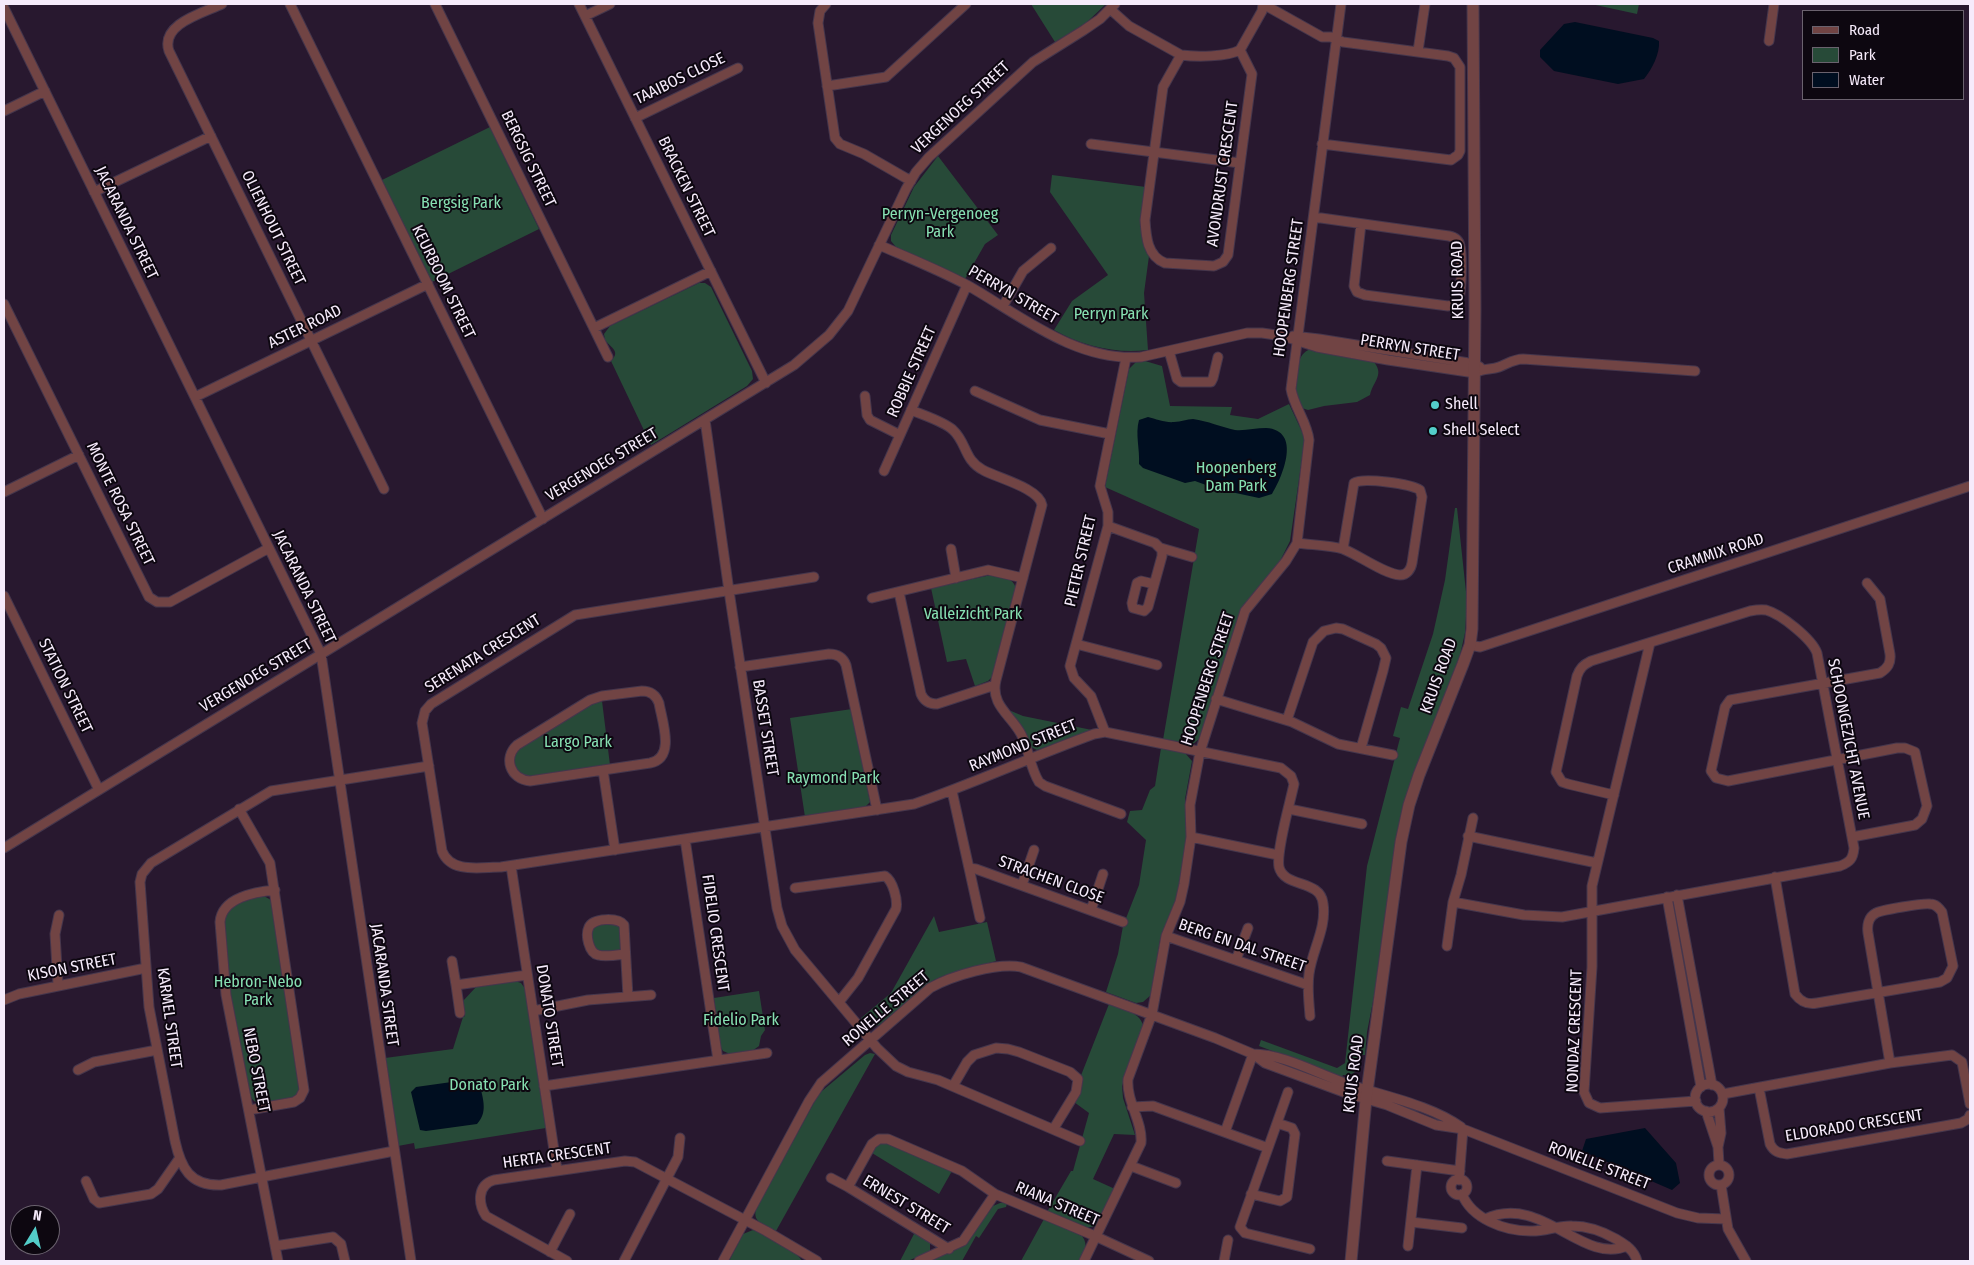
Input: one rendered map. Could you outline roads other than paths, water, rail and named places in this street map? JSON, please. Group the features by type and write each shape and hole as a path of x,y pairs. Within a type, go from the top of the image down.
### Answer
{"street":[{"name":"OLIENHOUT STREET","path":"222,4 178,25 171,31 168,39 169,51 384,490"},
{"name":"KEURBOOM STREET","path":"290,4 543,519"},
{"name":"BERGSIG STREET","path":"435,4 608,357"},
{"name":"BRACKEN STREET","path":"579,4 766,383"},
{"path":"585,16 610,4"},
{"path":"826,4 820,11 818,19 833,132 837,141 911,181"},
{"path":"827,86 886,77 966,4"},
{"path":"1112,7 1129,26 1181,55 1233,54 1240,50 1262,10 1263,4 1322,36 1448,56 1454,58 1460,67 1460,151 1455,158 1446,161 1322,144"},
{"name":"HOOPENBERG STREET","path":"1084,1261 1131,1166 1141,1139 1128,1090 1128,1079 1152,1014 1166,936 1180,902 1191,837 1190,805 1200,752 1245,611 1286,561 1297,543 1309,440 1308,430 1293,399 1291,389 1322,144 1338,40 1341,4"},
{"path":"1418,51 1425,4"},
{"name":"KRUIS ROAD","path":"1351,1261 1367,1094 1400,848 1407,814 1422,765 1470,645 1472,629 1478,369 1473,4"},
{"path":"1769,41 1774,4"},
{"name":"VERGENOEG STREET","path":"4,848 766,383 806,356 839,323 855,298 911,181 933,153 1026,68 1084,30 1112,7"},
{"name":"JACARANDA STREET","path":"4,8 321,654 410,1261"},
{"name":"AVONDRUST CRESCENT","path":"1181,55 1164,87 1145,227 1151,252 1159,260 1214,266 1226,259 1252,74 1240,50"},
{"name":"TAAIBOS CLOSE","path":"635,118 738,68"},
{"path":"4,110 45,91"},
{"path":"94,192 211,136"},
{"path":"1091,144 1240,163"},
{"path":"1314,218 1361,224 1454,237 1460,246 1461,290 1458,301 1454,305 1448,306 1365,295 1357,292 1354,286 1361,224"},
{"name":"PERRYN STREET","path":"879,245 967,286 1074,346 1126,358 1169,351 1254,332 1478,369"},
{"path":"1003,306 1023,271 1051,248"},
{"path":"594,328 711,271"},
{"name":"ASTER ROAD","path":"195,398 428,284"},
{"name":"ROBBIE STREET","path":"884,471 967,286"},
{"name":"MONTE ROSA STREET","path":"4,304 147,593 157,602 170,602 269,548"},
{"path":"1169,351 1177,379 1181,382 1211,382 1214,378 1218,357"},
{"name":"PIETER STREET","path":"1105,732 1091,696 1074,678 1070,666 1108,526 1108,512 1100,486 1126,358"},
{"path":"1478,369 1498,368 1510,361 1523,358 1694,371"},
{"path":"975,391 1040,420 1110,434"},
{"path":"864,396 867,415 870,420 900,435"},
{"path":"912,410 951,428 959,438 970,460 977,467 1039,497 1042,505 994,685 998,705 1020,732 1037,779 1042,784 1121,814"},
{"name":"BASSET STREET","path":"705,420 740,666 777,908 782,926 795,950 887,1059 896,1066 953,1086 1054,1128 1080,1141"},
{"path":"4,492 79,455"},
{"path":"1297,543 1343,549 1397,574 1406,574 1411,568 1422,497 1420,490 1412,486 1363,479 1354,483 1343,549"},
{"name":"CRAMMIX ROAD","path":"1470,645 1480,647 1970,486"},
{"path":"1108,526 1156,543 1161,548 1192,557"},
{"path":"1154,584 1162,556 1161,548"},
{"path":"951,549 956,578"},
{"path":"872,598 988,570 1023,578"},
{"name":"SERENATA CRESCENT","path":"765,828 511,866 463,868 454,866 447,860 442,851 422,722 423,715 427,707 565,620 586,612 814,577"},
{"path":"1852,837 1915,825 1919,822 1925,813 1926,799 1915,752 1897,748 1728,781 1716,778 1711,771 1724,707 1730,700 1880,673 1889,665 1890,654 1880,599 1867,583"},
{"path":"898,592 921,694 925,700 937,704 994,685"},
{"name":"STATION STREET","path":"4,596 8,616 99,790"},
{"name":"SCHOONGEZICHT AVENUE","path":"1453,902 1524,915 1551,917 1840,866 1849,862 1854,855 1852,837 1817,654 1810,641 1776,614 1767,611 1750,611 1592,661 1579,669 1556,772 1562,782 1614,794"},
{"path":"1287,720 1313,642 1324,631 1336,628 1342,629 1376,644 1381,648 1386,658 1361,748"},
{"path":"1592,910 1592,886 1650,643"},
{"path":"1076,644 1157,665"},
{"path":"740,666 829,654 838,655 843,659 846,665 877,810"},
{"path":"642,691 651,693 656,697 659,704 666,746 664,754 654,762 603,770 526,781 514,774 509,758 517,745 590,700 602,696 642,691"},
{"path":"1216,699 1287,720 1333,742 1393,754"},
{"name":"RAYMOND STREET","path":"765,828 914,804 952,791 1030,758 1094,734 1105,732 1281,768 1291,776 1294,784 1289,809"},
{"name":"KARMEL STREET","path":"394,1151 221,1185 208,1184 191,1176 180,1159 149,1006 140,887 141,878 151,863 262,795 277,789 429,766"},
{"path":"603,770 615,850"},
{"path":"952,791 980,918"},
{"path":"239,809 270,860 304,1090 300,1098 294,1102 249,1110"},
{"path":"1191,837 1278,855 1289,809 1362,824"},
{"path":"1446,946 1453,902 1461,875 1473,818"},
{"path":"1468,836 1597,863"},
{"name":"FIDELIO CRESCENT","path":"686,840 718,1060"},
{"path":"1022,885 1034,850"},
{"name":"BERG EN DAL STREET","path":"1278,855 1279,868 1284,876 1316,890 1323,900 1322,928 1311,965 1308,985 1310,1016"},
{"name":"DONATO STREET","path":"511,866 557,1170"},
{"name":"STRACHEN CLOSE","path":"969,868 1123,922"},
{"path":"1091,910 1103,874"},
{"path":"795,888 885,876 890,878 896,910 858,978 839,1002"},
{"path":"1774,877 1796,994 1799,999 1811,1004 1878,993 1940,982 1947,978 1953,966 1942,912 1938,907 1930,904 1876,912 1867,926 1878,993 1890,1063"},
{"name":"NEBO STREET","path":"275,890 249,894 229,905 223,911 220,918 226,995 278,1261"},
{"path":"1677,895 1712,1084"},
{"path":"1667,897 1701,1087"},
{"name":"NONDAZ CRESCENT","path":"1592,910 1592,967 1584,1092 1588,1103 1600,1108 1696,1101"},
{"path":"58,985 55,934 59,915"},
{"path":"626,954 600,955 593,953 589,940 588,930 590,925 594,922 615,919 622,922 625,928 628,997"},
{"path":"1236,960 1248,928"},
{"name":"BERG EN DAL STREET","path":"1166,936 1308,985"},
{"path":"452,961 460,1013"},
{"name":"RONELLE STREET","path":"722,1261 816,1089 936,985 950,979 1005,965 1022,967 1152,1014 1253,1054 1268,1054 1367,1094 1387,1095 1451,1120 1464,1129 1676,1213 1698,1218 1726,1219"},
{"name":"KISON STREET","path":"4,1000 19,994 58,985 146,968"},
{"path":"456,985 528,975"},
{"path":"533,1011 588,1000 651,995"},
{"path":"953,1086 967,1062 974,1056 996,1048 1019,1052 1070,1072 1078,1079 1078,1088 1054,1128"},
{"path":"78,1070 94,1062 157,1050"},
{"path":"544,1086 767,1053"},
{"path":"1225,1132 1253,1054"},
{"path":"1723,1094 1890,1063 1952,1055 1958,1057 1962,1062 1970,1104"},
{"path":"1712,1084 1718,1087 1723,1094 1722,1103 1719,1108 1713,1111 1706,1111 1700,1107 1696,1101 1696,1094 1701,1087 1712,1084"},
{"name":"ELDORADO CRESCENT","path":"1759,1088 1770,1144 1774,1150 1787,1154 1961,1123 1968,1119 1970,1115"},
{"path":"1288,1092 1240,1223 1242,1231 1310,1249"},
{"path":"1132,1107 1153,1106 1268,1148"},
{"path":"1718,1147 1721,1133 1719,1108"},
{"path":"1706,1111 1718,1147 1719,1164"},
{"path":"1251,1194 1282,1201 1287,1198 1295,1134 1292,1128 1277,1123"},
{"path":"1464,1129 1460,1175 1466,1186 1466,1191 1462,1194 1464,1200 1475,1212 1492,1223 1518,1230 1531,1232 1566,1226 1588,1228 1608,1234 1627,1246 1637,1261"},
{"path":"624,1261 680,1153 680,1138"},
{"name":"ERNEST STREET","path":"848,1187 872,1144 879,1139 885,1138 962,1170 995,1194"},
{"path":"86,1181 94,1199 99,1203 148,1195 158,1189 180,1159"},
{"name":"HERTA CRESCENT","path":"568,1261 486,1216 483,1212 481,1194 484,1186 494,1180 557,1170 630,1161 640,1163 744,1221 766,1231 812,1260"},
{"path":"1387,1161 1417,1165 1460,1175"},
{"path":"1719,1164 1726,1168 1729,1174 1727,1181 1721,1185 1712,1183 1708,1174 1710,1168 1719,1164"},
{"path":"1408,1246 1417,1165"},
{"path":"1131,1166 1176,1183"},
{"name":"ERNEST STREET","path":"832,1178 949,1248"},
{"path":"1721,1185 1730,1236 1746,1261"},
{"name":"RIANA STREET","path":"918,1261 949,1248 967,1237 995,1194 1096,1236 1149,1261"},
{"path":"1485,1219 1499,1213 1516,1213 1555,1228 1578,1243 1594,1249 1613,1252 1627,1246"},
{"path":"550,1252 570,1214"},
{"path":"1411,1222 1462,1228"},
{"path":"275,1246 333,1237 341,1244 345,1261"},
{"path":"1224,1261 1228,1240"}],"water":[{"path":"1575,22 1653,38 1659,41 1655,61 1650,71 1644,79 1618,84 1554,71 1540,57 1540,50 1564,24"},
{"path":"1148,417 1171,422 1193,419 1235,430 1266,428 1277,431 1284,437 1287,445 1287,455 1281,476 1272,494 1259,498 1217,489 1195,481 1185,483 1143,468 1139,464 1138,425 1139,420"},
{"path":"473,1079 480,1085 484,1106 483,1115 477,1124 426,1131 420,1130 411,1092 416,1087"},
{"path":"1645,1128 1676,1163 1680,1183 1672,1190 1582,1151 1586,1139"}],"place":[{"name":"Shell","path":"1435,405"},
{"name":"Shell Select","path":"1433,431"}],"park label":[{"name":"Bergsig Park","path":"461,204"},
{"name":"Perryn-Vergenoeg Park","path":"940,224"},
{"name":"Perryn Park","path":"1111,315"},
{"name":"Hoopenberg Dam Park","path":"1236,478"},
{"name":"Valleizicht Park","path":"973,615"},
{"name":"Largo Park","path":"578,743"},
{"name":"Raymond Park","path":"833,779"},
{"name":"Hebron-Nebo Park","path":"258,992"},
{"name":"Fidelio Park","path":"741,1021"},
{"name":"Donato Park","path":"489,1086"}]}
